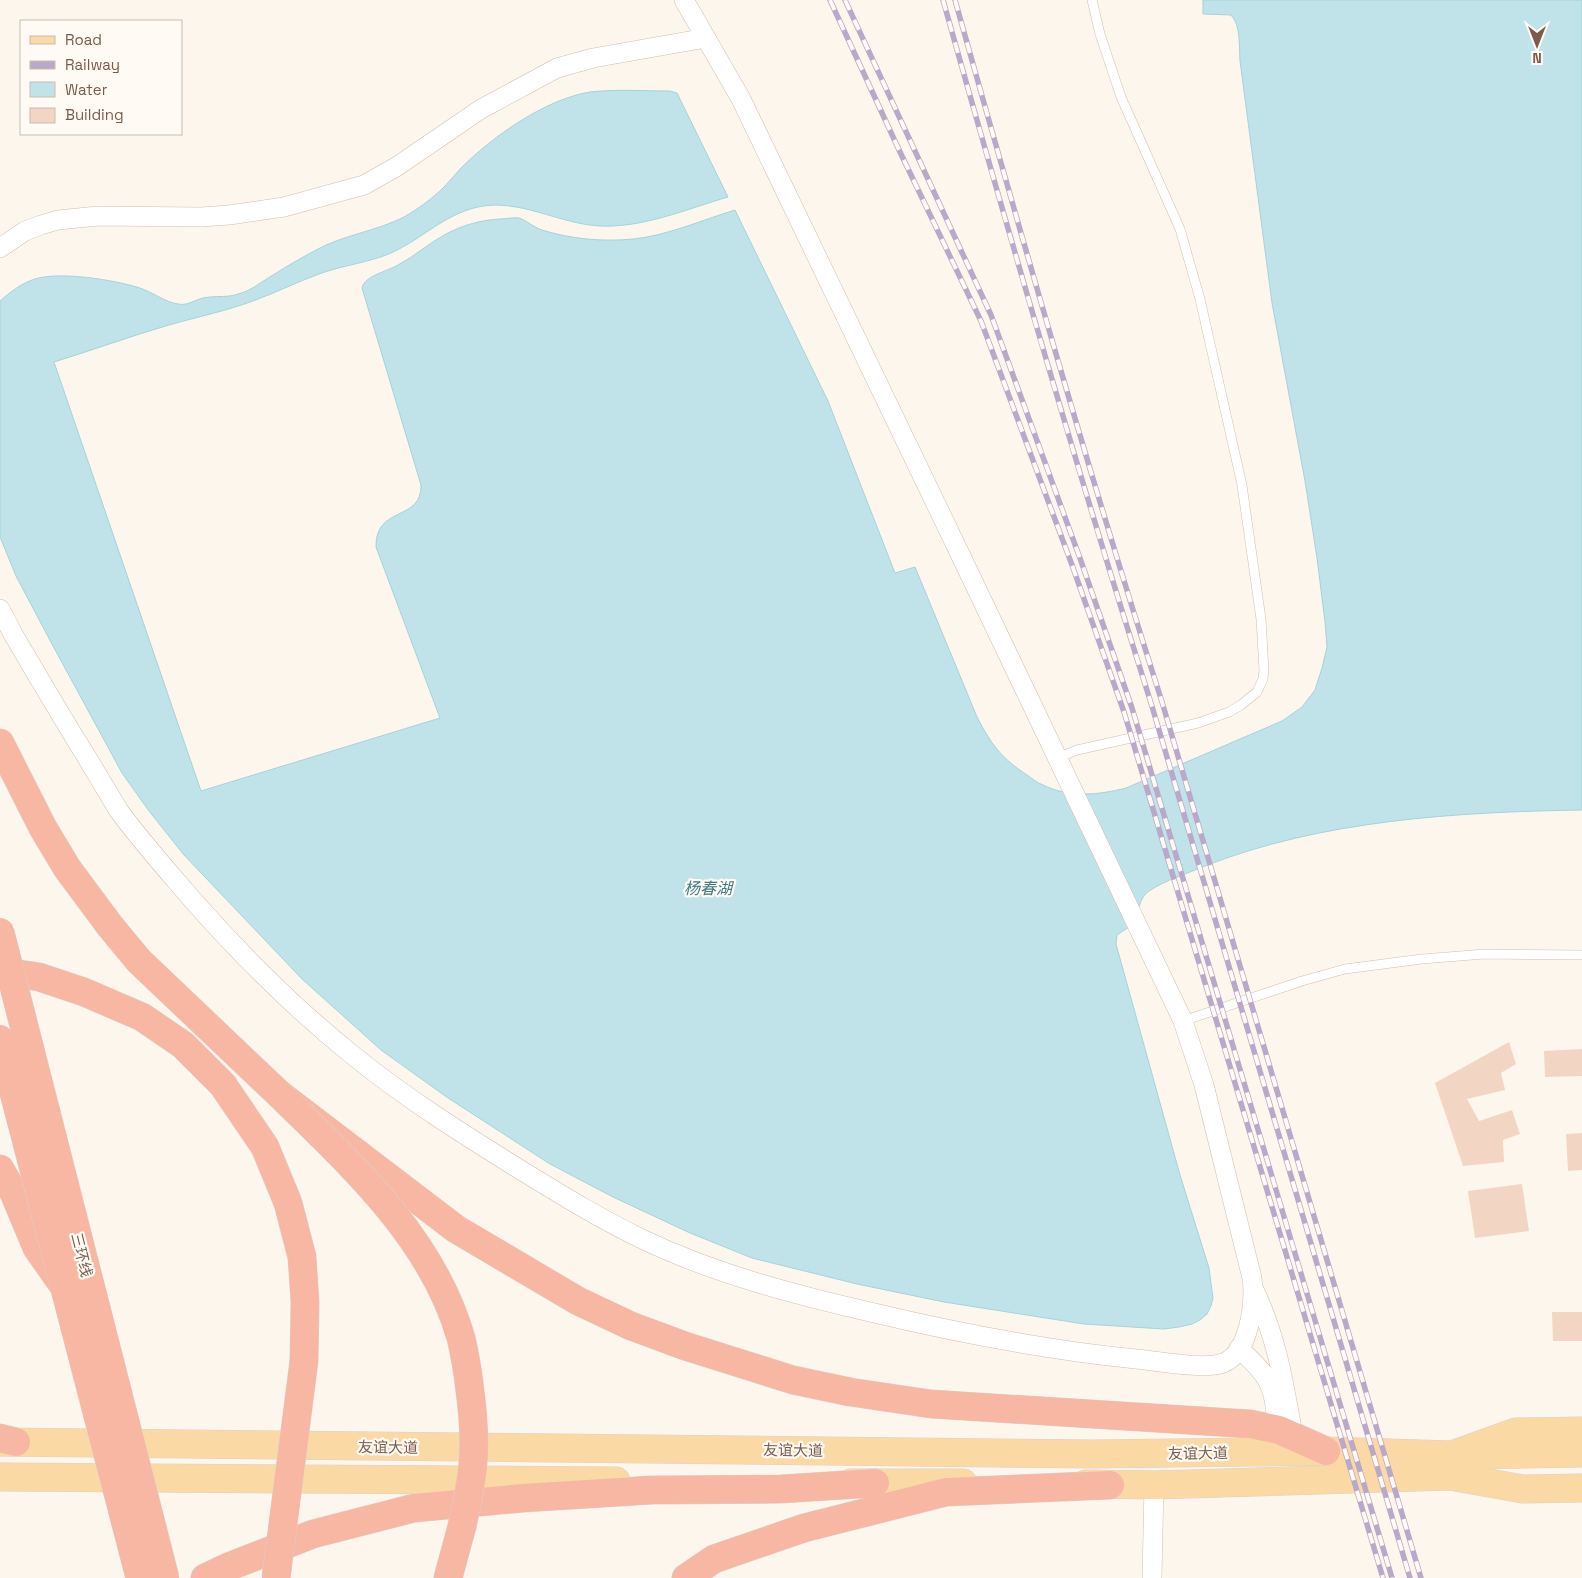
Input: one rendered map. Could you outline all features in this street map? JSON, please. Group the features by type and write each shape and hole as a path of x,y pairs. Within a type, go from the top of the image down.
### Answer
{"highway":[{"path":"0,743 43,828 67,868 110,926 139,961 355,1169 396,1216 430,1268 451,1311 461,1339 473,1412 473,1462 462,1526 448,1578"},
{"name":"三环线","path":"0,932 165,1578"},
{"path":"0,971 39,977 84,992 142,1017 184,1045 223,1085 265,1147 288,1203 302,1257 306,1302 304,1361 276,1578"},
{"name":"三环线","path":"0,1039 140,1578"},
{"path":"279,1094 456,1229 578,1300 640,1329 685,1346 793,1380 850,1392 931,1404 1250,1424 1286,1432 1326,1451"},
{"path":"0,1169 14,1193 37,1248 63,1285"},
{"path":"205,1578 228,1567 313,1534 414,1508 522,1498 652,1490 781,1489 875,1483"},
{"path":"686,1578 714,1559 804,1528 946,1492 1110,1484"}],"main road":[{"name":"友谊大道","path":"0,1477 1154,1485 1451,1466 1516,1432 1582,1431"},
{"name":"友谊大道","path":"5,1441 1095,1454 1326,1451 1451,1466 1523,1489 1582,1488"},
{"path":"1451,1466 1582,1453"},
{"path":"1451,1466 1582,1472"}],"street":[{"path":"684,0 741,99 1183,1022 1204,1085 1253,1287 1265,1312 1276,1345 1282,1369 1286,1432"},
{"path":"0,248 25,231 58,220 98,216 201,217 228,215 284,207 364,185 396,167 481,109 557,68 608,54 706,38"},
{"path":"0,609 119,811 159,862 260,973 285,998 354,1057 401,1092 451,1127 580,1206 642,1239 733,1276 782,1291 936,1328 1078,1353 1194,1365 1223,1363 1233,1357 1248,1326 1253,1287"},
{"path":"1239,1348 1267,1379 1286,1432"},
{"path":"1152,1578 1154,1485"}],"lane":[{"path":"1058,761 1077,750 1198,723 1229,712 1241,706 1257,692 1261,686 1264,670 1261,618 1242,485 1200,298 1180,229 1121,97 1105,50 1092,0"},
{"path":"1183,1022 1302,980 1345,969 1422,959 1485,954 1582,954"}],"water":[{"name":"杨春湖","path":"1203,0 1582,0 1582,810 1439,816 1343,829 1296,838 1250,850 1205,866 1176,877 1145,894 1132,924 1117,935 1116,944 1180,1175 1209,1268 1213,1298 1207,1314 1200,1320 1192,1324 1164,1329 1084,1324 944,1302 857,1284 752,1258 690,1233 613,1197 550,1164 448,1098 381,1050 302,979 184,855 149,811 122,773 16,576 0,537 0,301 16,288 30,281 58,276 73,276 129,285 173,303 181,304 188,304 206,297 237,294 253,288 294,262 326,245 394,222 409,214 440,191 461,168 488,144 521,121 556,102 573,96 600,91 670,91 677,93 728,197 665,217 616,226 585,224 509,206 493,205 478,207 455,215 391,253 319,274 243,305 155,329 54,362 201,791 440,718 376,547 378,534 383,525 414,504 419,497 421,485 362,288 367,280 394,267 446,234 479,222 519,218 542,230 564,236 599,240 622,240 658,235 735,210 828,401 895,573 915,567 977,717 992,743 1018,769 1039,783 1053,789 1074,794 1095,794 1126,788 1282,721 1302,707 1315,690 1327,647 1317,558 1305,481 1272,303 1240,61 1238,30 1231,15 1203,14"}],"building":[{"path":"1509,1042 1516,1064 1501,1073 1505,1090 1467,1099 1479,1121 1512,1110 1520,1134 1503,1140 1504,1162 1463,1166 1435,1083"},
{"path":"1582,1049 1582,1076 1545,1077 1544,1051"},
{"path":"1582,1133 1582,1170 1568,1171 1566,1134"},
{"path":"1522,1184 1529,1231 1475,1238 1468,1191"},
{"path":"1552,1312 1582,1312 1582,1341 1553,1341"}],"railway":[{"path":"830,0 981,321 1072,565 1124,712 1383,1578"},
{"path":"845,0 991,315 1081,561 1132,708 1392,1578"},
{"path":"943,0 1044,352 1151,703 1410,1578"},
{"path":"955,0 1081,440 1162,702 1421,1578"}]}
